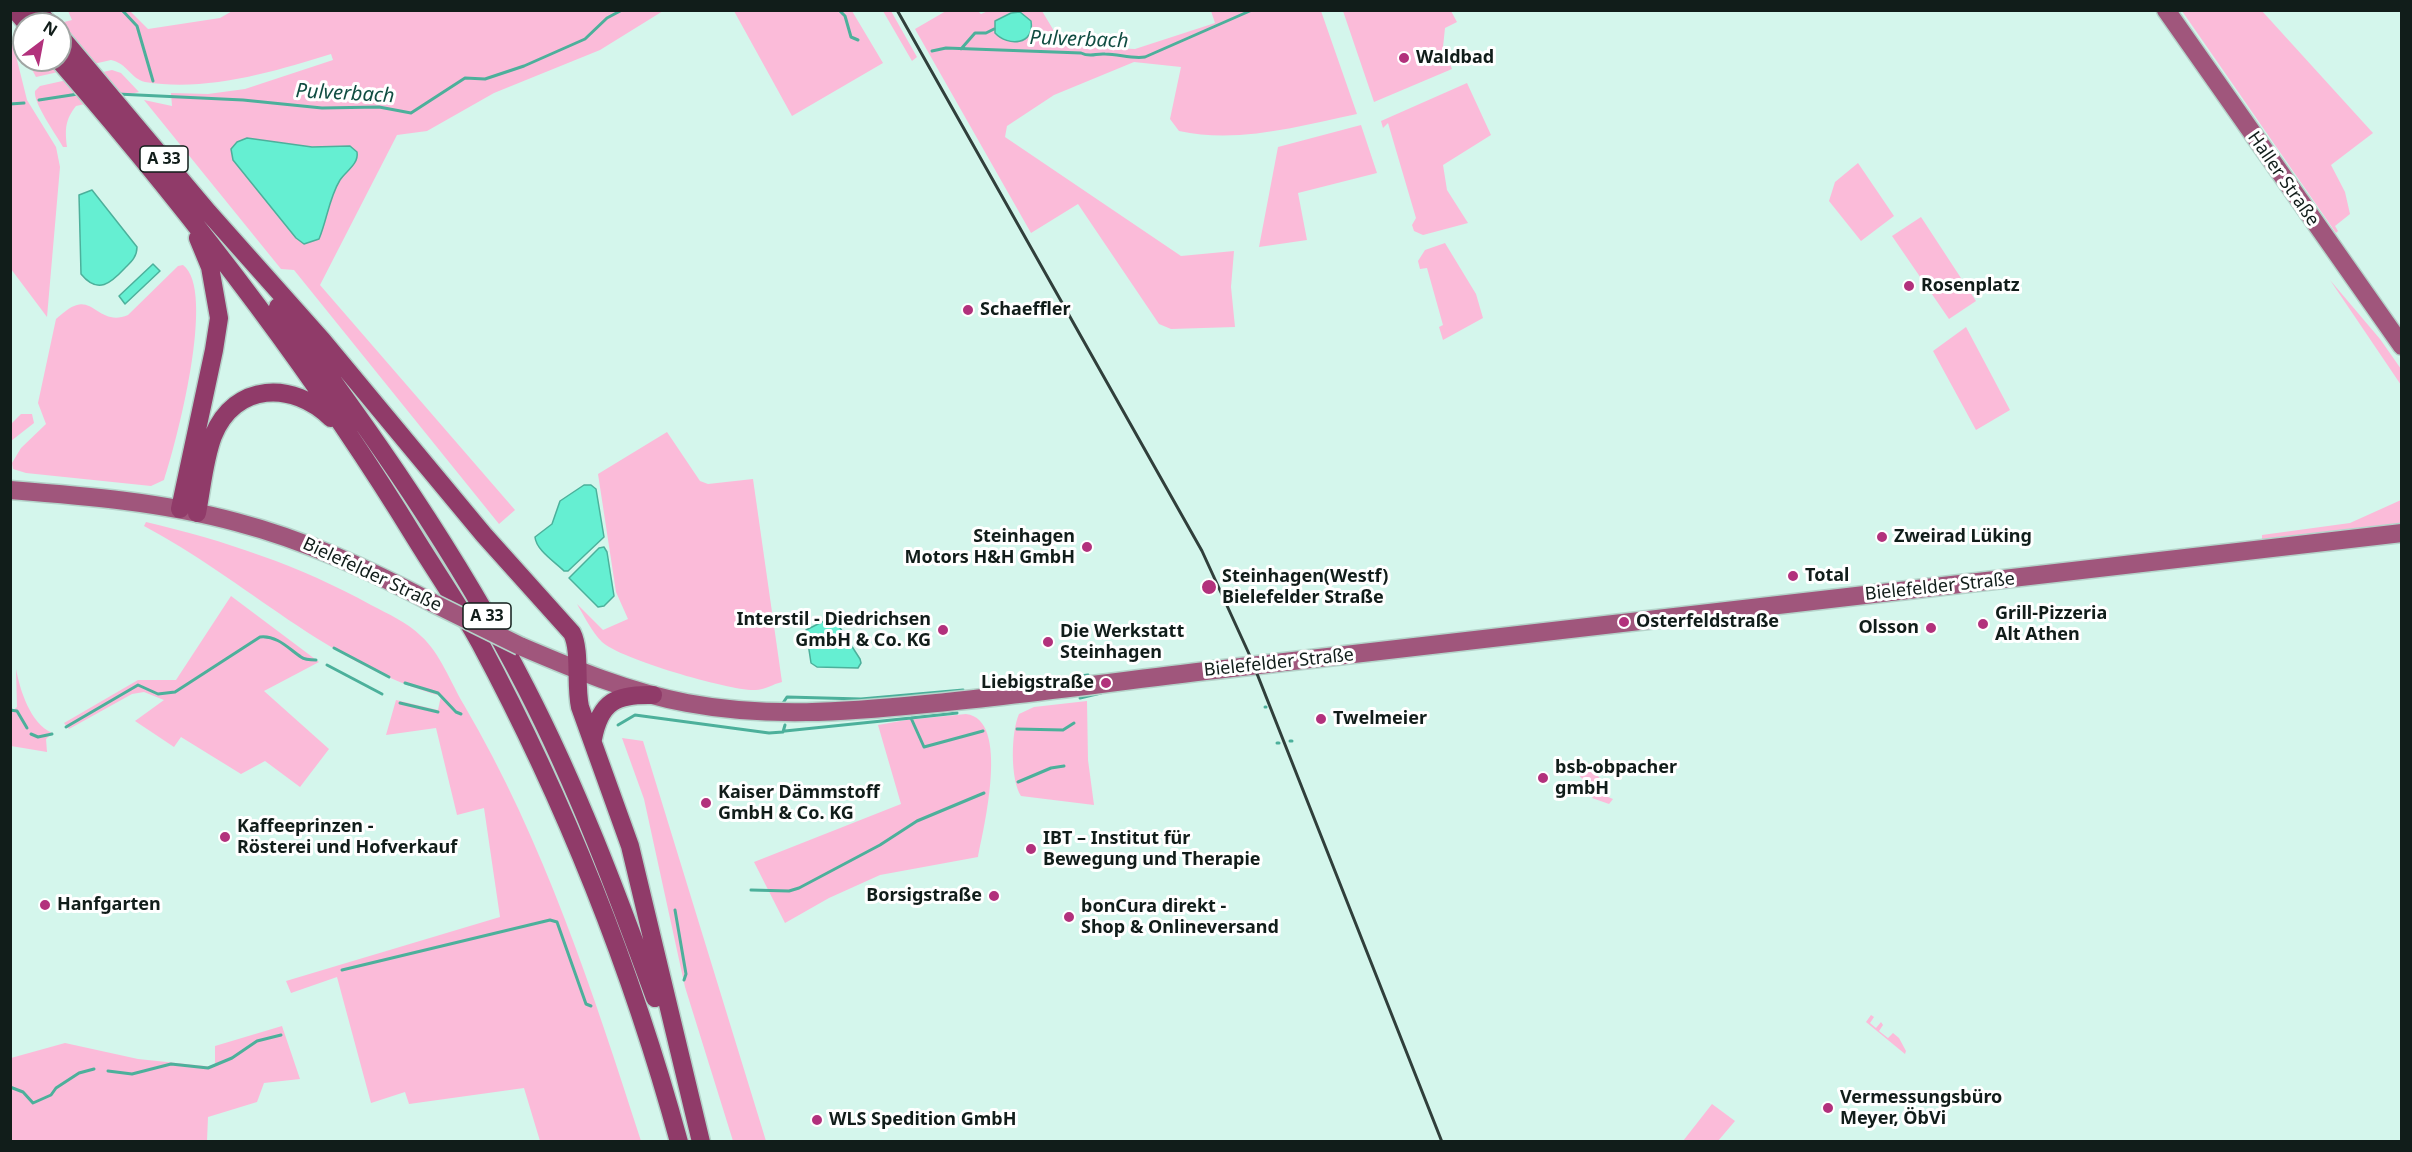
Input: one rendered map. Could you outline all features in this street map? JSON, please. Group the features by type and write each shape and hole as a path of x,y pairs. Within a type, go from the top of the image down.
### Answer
{"highway":[{"name":"A 33","path":"72,50 208,212 363,423 499,637 562,761 594,837 681,1067 701,1142"},
{"name":"A 33","path":"70,72 103,110 263,311 358,445 478,641 550,787 620,957 661,1075 679,1142"},
{"path":"166,188 202,246 215,289 219,318 189,511"},
{"path":"208,212 322,340 484,534 561,620 575,640 578,698 640,881 681,1067"},
{"path":"189,511 213,435 229,411 249,398 274,392 304,397 321,408 358,445"},
{"path":"593,739 600,715 612,702 625,695 653,695"}],"main road":[{"name":"Haller Straße","path":"2166,10 2402,346"},
{"name":"Bielefelder Straße","path":"10,490 131,501 189,511 246,525 302,543 368,570 520,646 576,670 653,695 713,707 790,713 856,711 990,699 1215,670 2402,534"}],"shaded area":[{"path":"234,10 663,11 600,50 494,93 427,131 397,135 320,285 515,510 499,524 294,270 281,269 144,100 172,106 171,93 208,94 245,89 333,60 331,54 240,78 192,84 145,82 136,78 121,64 111,60 72,69 72,12 68,11 130,11 148,29 220,18"},
{"path":"734,11 852,11 883,63 792,116"},
{"path":"883,11 891,11 917,57 912,61"},
{"path":"946,11 978,11 981,14 988,11 1042,11 1063,46 1135,49 1215,23 1211,11 1321,11 1357,114 1268,132 1224,136 1179,131 1170,119 1181,67 1134,62 1054,95 1007,126 1005,137 1181,256 1234,251 1231,287 1235,327 1171,329 1159,324 1078,204 1031,233 915,29"},
{"name":"Waldbad","path":"1343,11 1451,11 1457,22 1445,28 1443,47 1452,69 1374,102"},
{"path":"2182,11 2262,11 2373,133 2331,165 2345,192 2350,214 2335,226 2338,231 2336,233"},
{"path":"1020,12 1031,21 1029,35 1025,39 1013,42 995,33 995,21 1011,13"},
{"path":"12,44 12,72 20,72 27,100 56,147 60,167 47,317 11,269"},
{"path":"112,70 121,73 139,92 76,106 67,125 67,147 63,147 41,111 35,91 40,86"},
{"path":"33,72 58,72 36,77"},
{"path":"1467,83 1491,135 1443,165 1447,190 1468,223 1423,235 1414,231 1412,225 1416,218 1388,123 1383,128 1381,121"},
{"path":"1361,125 1377,173 1298,193 1307,240 1259,247 1278,147"},
{"path":"247,138 312,147 350,146 357,152 354,164 336,187 319,239 304,244 296,238 233,160 231,149 237,142"},
{"path":"1858,163 1894,216 1861,241 1829,201 1835,182"},
{"path":"92,190 137,247 133,259 120,273 109,282 99,285 93,284 81,274 79,195"},
{"path":"1921,217 1976,301 1949,319 1892,236"},
{"path":"1445,243 1476,294 1483,318 1443,340 1439,327 1443,325 1427,268 1420,269 1418,261 1425,250"},
{"path":"153,264 160,271 125,304 119,296"},
{"path":"183,265 192,280 196,304 195,335 184,403 164,480 151,486 26,473 13,469 12,463 21,448 46,424 38,403 56,319 71,307 83,304 112,317 119,318 128,315 178,266"},
{"path":"2330,280 2380,339 2401,369 2401,385"},
{"path":"1966,327 2010,410 1976,430 1933,351"},
{"path":"21,414 32,414 34,423 11,441 11,424"},
{"path":"667,432 700,481 708,484 753,479 782,682 759,690 742,689 700,680 630,657 602,642 577,604 603,630 628,619 616,592 598,474"},
{"path":"584,485 591,485 596,489 604,537 568,571 564,571 542,551 535,537 552,524 560,501"},
{"path":"2401,500 2401,525 2262,540 2262,535 2350,523"},
{"path":"146,522 233,546 317,578 397,619 416,631 428,643 445,669 493,757 543,863 585,973 641,1141 540,1141 524,1088 409,1104 405,1092 371,1103 337,977 291,993 286,981 500,917 484,808 457,815 436,728 386,735 396,700 438,710 441,696 400,682 324,643 218,571 144,526"},
{"path":"604,547 607,552 614,596 604,606 598,607 569,578 599,548"},
{"path":"231,596 319,662 264,691 329,749 300,787 265,761 241,774 181,737 174,747 135,721 164,700 144,692 132,694 69,729 64,723 138,680 176,680"},
{"path":"828,619 835,620 860,659 861,663 858,668 817,667 811,663 806,630"},
{"path":"16,669 23,696 32,714 44,728 52,733 46,739 47,752 11,746 11,712 17,707"},
{"path":"1087,701 1088,760 1094,805 1021,796 1013,767 1014,732 1019,714 1034,707"},
{"path":"966,714 980,720 988,735 991,754 988,801 978,857 880,875 829,898 785,923 754,862 901,804 878,725"},
{"path":"622,738 643,741 766,1141 733,1141 685,987 644,799"},
{"path":"1572,764 1596,774 1608,787 1603,795 1613,799 1609,804 1592,798 1596,792 1569,766"},
{"path":"1871,1015 1874,1017 1870,1023 1876,1028 1881,1022 1883,1025 1879,1031 1888,1038 1893,1033 1899,1038 1906,1051 1905,1054 1866,1022"},
{"path":"282,1026 300,1079 264,1083 257,1102 208,1117 207,1141 11,1141 11,1058 65,1043 138,1059 215,1067 215,1046"},
{"path":"1712,1104 1735,1121 1718,1141 1683,1141"}],"waterway":[{"path":"122,10 137,26 153,81"},
{"name":"Pulverbach","path":"117,94 243,100 322,108 379,107 411,113 465,78 485,79 524,66 585,39 607,18 622,10"},
{"name":"Pulverbach","path":"839,10 845,16 851,37 858,40"},
{"name":"Pulverbach","path":"932,51 946,48 1145,57 1252,10"},
{"path":"961,49 975,33 986,33 994,29"},
{"name":"Pulverbach","path":"39,100 78,94"},
{"name":"Pulverbach","path":"10,104 24,103"},
{"path":"66,727 138,685 158,694 175,692 260,637 277,640 303,658 316,660"},
{"path":"334,648 389,677"},
{"path":"327,665 382,694"},
{"path":"1026,683 1088,675"},
{"path":"405,683 438,693 456,712 461,714"},
{"path":"783,703 787,697 861,699 963,690"},
{"path":"1080,698 1101,693"},
{"path":"400,703 438,712"},
{"path":"10,710 17,711 27,728"},
{"path":"911,718 957,713"},
{"path":"618,725 635,715 769,733 783,732 785,725"},
{"path":"785,731 911,718 924,747 983,731"},
{"path":"1017,729 1063,730 1074,723"},
{"path":"31,734 38,737 52,734"},
{"path":"1018,782 1051,768 1064,766"},
{"path":"751,890 789,891 799,888 880,845 917,821 984,793"},
{"path":"675,910 686,974 684,980"},
{"path":"342,970 550,920 557,922 586,1004 591,1006"},
{"path":"108,1071 132,1074 171,1064 208,1068 232,1058 257,1041 281,1035"},
{"path":"10,1087 23,1092 33,1103 51,1095 56,1088 79,1073 94,1069"}],"railway":[{"path":"897,10 1202,551 1250,656 1442,1142"}],"place":[{"name":"Waldbad","path":"1404,58"},
{"name":"Rosenplatz","path":"1909,286"},
{"name":"Schaeffler","path":"968,310"},
{"name":"Zweirad Lüking","path":"1882,537"},
{"name":"Steinhagen Motors H&H GmbH","path":"1087,547"},
{"name":"Total","path":"1793,576"},
{"name":"Steinhagen(Westf) Bielefelder Straße","path":"1209,587"},
{"name":"Osterfeldstraße","path":"1624,622"},
{"name":"Grill-Pizzeria Alt Athen","path":"1983,624"},
{"name":"Olsson","path":"1931,628"},
{"name":"Interstil - Diedrichsen GmbH & Co. KG","path":"943,630"},
{"name":"Die Werkstatt Steinhagen","path":"1048,642"},
{"name":"Liebigstraße","path":"1106,683"},
{"name":"Twelmeier","path":"1321,719"},
{"name":"bsb-obpacher gmbH","path":"1543,778"},
{"name":"Kaiser Dämmstoff GmbH & Co. KG","path":"706,803"},
{"name":"Kaffeeprinzen - Rösterei und Hofverkauf","path":"225,837"},
{"name":"IBT – Institut für Bewegung und Therapie","path":"1031,849"},
{"name":"Borsigstraße","path":"994,896"},
{"name":"Hanfgarten","path":"45,905"},
{"name":"bonCura direkt - Shop & Onlineversand","path":"1069,917"},
{"name":"Vermessungsbüro Meyer, ÖbVi","path":"1828,1108"},
{"name":"WLS Spedition GmbH","path":"817,1120"}]}
